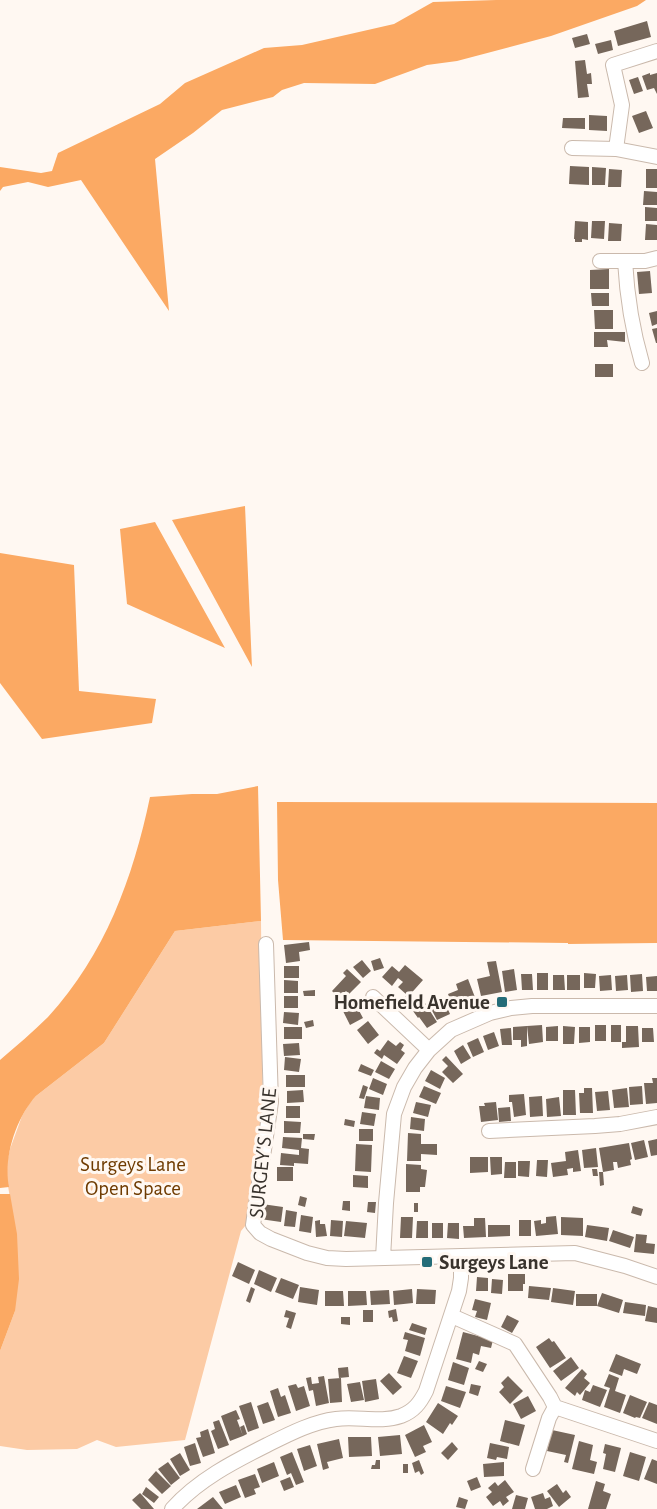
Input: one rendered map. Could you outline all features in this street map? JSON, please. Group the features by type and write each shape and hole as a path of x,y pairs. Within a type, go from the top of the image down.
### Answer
{"street":[{"path":"598,69 657,51"},
{"path":"613,65 622,105 616,149"},
{"path":"572,148 616,149 657,157"},
{"path":"600,261 645,261 657,258"},
{"path":"625,261 637,359"},
{"name":"SURGEY'S LANE","path":"266,944 271,1102 253,1225 260,1233 271,1239 327,1258 383,1258"},
{"path":"380,999 429,1050"},
{"path":"657,1006 510,1008 490,1013 451,1030 429,1050 404,1087 394,1114 383,1258 575,1253 657,1277"},
{"path":"489,1131 531,1135 657,1117"},
{"path":"172,1509 183,1497 213,1474 290,1433 320,1422 337,1419 399,1417 420,1403 459,1291 461,1256"},
{"path":"452,1316 514,1344 555,1407 657,1441"},
{"path":"533,1469 549,1418 555,1407"}],"green space":[{"name":"Surgeys Lane Open Space","path":"261,921 263,1122 250,1220 241,1231 185,1440 116,1447 97,1440 77,1449 27,1450 0,1446 0,1351 15,1311 12,1210 7,1180 7,1162 22,1116 36,1096 104,1043 175,931"}],"shaded area":[{"path":"646,0 637,6 551,36 457,61 427,65 375,84 304,83 282,90 273,97 222,110 155,159 169,311 81,180 48,187 28,182 3,187 0,191 0,167 41,173 52,171 58,153 160,104 185,83 264,48 302,45 394,24 433,2"},
{"path":"245,506 252,667 172,520"},
{"path":"155,522 225,648 127,604 120,529"},
{"path":"0,553 74,565 79,691 156,699 152,723 42,739 0,683"},
{"path":"258,786 261,921 175,931 104,1043 36,1096 22,1115 10,1151 9,1187 0,1188 0,1060 48,1017 86,968 101,942 135,857 150,797 217,794"},
{"path":"277,802 657,803 657,943 283,940 278,880"},
{"path":"0,1194 10,1194 17,1234 19,1279 15,1311 0,1351"}],"building":[{"path":"647,21 651,37 618,46 614,31"},
{"path":"587,34 590,44 575,48 572,38"},
{"path":"611,40 613,50 598,54 595,44"},
{"path":"585,60 587,74 591,73 592,84 587,84 589,97 578,98 575,61"},
{"path":"650,73 650,75 657,73 657,94 654,88 647,90 642,76"},
{"path":"638,77 643,91 634,94 629,80"},
{"path":"646,111 653,128 639,133 632,116"},
{"path":"589,115 607,116 607,131 589,130"},
{"path":"563,118 585,118 585,129 562,128"},
{"path":"570,166 589,167 589,185 569,184"},
{"path":"592,167 606,168 605,185 592,185"},
{"path":"609,169 622,170 621,187 608,187"},
{"path":"646,169 657,169 657,188 646,188"},
{"path":"644,191 657,192 657,205 643,205"},
{"path":"645,207 657,208 657,221 645,221"},
{"path":"575,221 588,222 588,240 582,239 582,242 575,242"},
{"path":"592,221 605,221 604,239 591,238"},
{"path":"609,223 622,224 621,241 608,241"},
{"path":"646,224 657,225 657,240 645,240"},
{"path":"609,269 609,289 590,289 590,270"},
{"path":"650,271 652,293 639,294 637,272"},
{"path":"591,293 609,293 609,306 592,306"},
{"path":"594,310 613,310 613,329 595,329"},
{"path":"657,311 657,324 652,326 649,313"},
{"path":"657,328 657,343 656,343 652,329"},
{"path":"594,332 625,332 625,342 607,340 608,347 594,347"},
{"path":"595,364 613,364 613,377 595,377"},
{"path":"309,942 310,950 299,952 300,961 286,963 284,945"},
{"path":"380,958 384,968 374,971 371,961"},
{"path":"362,960 371,971 363,978 353,967"},
{"path":"496,961 502,992 481,996 477,979 490,976 487,962"},
{"path":"405,965 423,980 407,998 405,997 407,995 398,987 403,982 398,978 392,986 382,977 392,966 399,972"},
{"path":"284,966 299,966 299,978 284,978"},
{"path":"347,969 361,982 349,994 346,991 341,996 339,994 337,996 332,991 346,976 343,973"},
{"path":"514,969 517,990 505,992 502,971"},
{"path":"537,973 548,973 548,990 537,990"},
{"path":"584,973 596,974 595,988 584,988"},
{"path":"521,974 532,974 533,990 522,990"},
{"path":"642,974 643,991 631,992 630,975"},
{"path":"553,975 564,975 565,990 553,990"},
{"path":"567,975 580,975 580,990 567,990"},
{"path":"611,975 612,990 600,991 599,976"},
{"path":"627,975 628,990 616,991 615,976"},
{"path":"657,976 657,991 647,991 646,977"},
{"path":"468,979 476,1000 454,1009 448,994 458,990 456,984"},
{"path":"284,980 298,981 298,993 284,993"},
{"path":"315,990 315,996 304,996 303,991"},
{"path":"284,996 298,996 298,1008 284,1008"},
{"path":"431,999 434,1005 444,1000 450,1014 437,1020 427,1001"},
{"path":"355,1003 363,1018 350,1025 342,1009"},
{"path":"425,1003 437,1022 427,1028 413,1011"},
{"path":"284,1012 299,1013 298,1025 283,1023"},
{"path":"313,1020 314,1026 306,1028 304,1022"},
{"path":"368,1021 379,1035 368,1044 357,1030"},
{"path":"542,1025 543,1042 529,1044 527,1026"},
{"path":"595,1025 606,1025 606,1041 595,1041"},
{"path":"611,1025 621,1025 621,1042 611,1042"},
{"path":"527,1026 527,1046 521,1047 521,1040 513,1040 513,1027"},
{"path":"558,1026 558,1041 546,1041 546,1027"},
{"path":"563,1026 575,1027 574,1044 563,1044"},
{"path":"626,1026 638,1026 639,1047 622,1048 622,1042 626,1042"},
{"path":"284,1027 302,1027 302,1039 284,1039"},
{"path":"579,1027 590,1027 590,1042 579,1043"},
{"path":"511,1028 512,1045 502,1045 500,1029"},
{"path":"642,1028 653,1028 654,1042 642,1042"},
{"path":"494,1032 499,1046 488,1050 483,1036"},
{"path":"478,1038 484,1052 473,1057 467,1043"},
{"path":"388,1040 396,1046 400,1042 404,1045 401,1050 405,1053 397,1064 384,1055 382,1059 374,1053 377,1049 380,1051"},
{"path":"299,1043 300,1055 284,1056 283,1044"},
{"path":"463,1045 471,1058 461,1064 454,1051"},
{"path":"446,1056 463,1074 453,1083 442,1072 448,1066 442,1060"},
{"path":"285,1057 301,1059 299,1072 284,1070"},
{"path":"381,1061 395,1069 389,1079 375,1072"},
{"path":"361,1064 374,1070 371,1076 358,1071"},
{"path":"431,1070 445,1078 440,1089 425,1081"},
{"path":"286,1075 305,1075 305,1087 286,1087"},
{"path":"373,1078 387,1084 383,1095 369,1089"},
{"path":"652,1078 657,1078 657,1103 646,1104 644,1083 653,1083"},
{"path":"363,1085 368,1087 364,1099 359,1098"},
{"path":"424,1086 441,1093 436,1104 419,1097"},
{"path":"642,1086 643,1104 630,1105 629,1087"},
{"path":"584,1088 592,1088 593,1113 580,1113 579,1093 584,1093"},
{"path":"627,1088 629,1107 614,1108 612,1090"},
{"path":"303,1090 304,1102 287,1103 287,1091"},
{"path":"563,1090 575,1090 576,1115 563,1115"},
{"path":"608,1091 610,1110 597,1111 595,1092"},
{"path":"524,1094 526,1115 514,1117 509,1095"},
{"path":"366,1096 380,1098 379,1110 364,1108"},
{"path":"542,1096 543,1116 530,1117 529,1097"},
{"path":"559,1097 561,1116 547,1117 546,1099"},
{"path":"416,1102 431,1105 428,1117 413,1113"},
{"path":"496,1102 498,1120 481,1122 479,1106"},
{"path":"286,1106 300,1106 300,1118 286,1118"},
{"path":"510,1107 511,1121 499,1122 498,1108"},
{"path":"362,1112 376,1114 374,1126 360,1124"},
{"path":"411,1117 425,1119 424,1131 410,1129"},
{"path":"345,1119 355,1121 354,1127 344,1125"},
{"path":"284,1121 301,1122 300,1133 284,1133"},
{"path":"359,1129 373,1129 373,1141 359,1141"},
{"path":"408,1133 421,1134 421,1144 437,1144 437,1155 421,1154 421,1161 407,1161"},
{"path":"303,1134 315,1134 314,1140 303,1139"},
{"path":"283,1137 302,1138 301,1148 309,1149 308,1164 280,1165 281,1153 299,1155 299,1150 282,1148"},
{"path":"657,1139 657,1155 651,1156 648,1141"},
{"path":"644,1140 648,1157 635,1160 631,1143"},
{"path":"629,1143 631,1165 618,1168 617,1162 613,1162 614,1170 603,1172 599,1148"},
{"path":"356,1144 372,1145 371,1172 355,1171"},
{"path":"596,1148 598,1167 584,1168 582,1150"},
{"path":"578,1150 581,1171 573,1172 573,1168 567,1169 568,1175 553,1177 551,1163 566,1161 565,1152"},
{"path":"470,1157 488,1157 488,1172 470,1173"},
{"path":"490,1157 502,1157 502,1174 491,1175"},
{"path":"537,1160 548,1160 547,1177 536,1176"},
{"path":"518,1161 530,1161 529,1177 518,1176"},
{"path":"505,1162 516,1162 516,1178 504,1178"},
{"path":"406,1164 421,1165 421,1169 427,1170 425,1187 420,1187 420,1192 406,1192"},
{"path":"277,1167 293,1167 293,1181 277,1181"},
{"path":"592,1169 597,1169 598,1176 593,1176"},
{"path":"599,1172 603,1172 604,1185 600,1186"},
{"path":"353,1175 368,1176 368,1188 353,1187"},
{"path":"300,1196 307,1198 305,1207 298,1205"},
{"path":"343,1201 350,1201 350,1211 342,1210"},
{"path":"368,1202 376,1202 375,1213 367,1212"},
{"path":"414,1203 418,1203 418,1212 414,1212"},
{"path":"262,1204 283,1207 281,1222 260,1219"},
{"path":"633,1206 643,1209 641,1216 631,1213"},
{"path":"286,1210 297,1212 295,1227 284,1226"},
{"path":"301,1215 313,1217 311,1233 299,1231"},
{"path":"556,1216 558,1234 536,1236 534,1221 541,1220 541,1224 546,1223 546,1217"},
{"path":"401,1217 413,1217 412,1238 400,1238"},
{"path":"561,1217 583,1218 583,1236 561,1235"},
{"path":"474,1218 485,1218 486,1237 464,1238 463,1226 474,1226"},
{"path":"320,1220 320,1224 325,1224 327,1236 316,1237 315,1221"},
{"path":"331,1220 343,1221 342,1237 330,1236"},
{"path":"519,1220 531,1220 531,1236 519,1236"},
{"path":"346,1221 367,1223 365,1238 344,1236"},
{"path":"417,1221 428,1221 428,1238 416,1238"},
{"path":"432,1223 443,1223 443,1238 432,1238"},
{"path":"448,1223 459,1223 459,1239 447,1238"},
{"path":"488,1225 510,1225 510,1236 488,1237"},
{"path":"587,1225 609,1228 607,1241 585,1237"},
{"path":"613,1230 634,1237 630,1248 609,1241"},
{"path":"636,1234 647,1235 646,1243 655,1244 654,1254 634,1252"},
{"path":"238,1262 255,1270 249,1284 232,1276"},
{"path":"259,1270 277,1278 271,1292 254,1284"},
{"path":"508,1274 525,1274 523,1291 508,1291"},
{"path":"477,1277 488,1278 488,1291 476,1291"},
{"path":"281,1278 299,1285 293,1299 275,1292"},
{"path":"492,1279 503,1280 502,1294 491,1293"},
{"path":"529,1286 551,1288 549,1300 528,1298"},
{"path":"251,1287 255,1289 250,1303 246,1301"},
{"path":"300,1287 319,1290 317,1305 298,1302"},
{"path":"553,1288 575,1291 573,1305 551,1302"},
{"path":"412,1289 413,1303 394,1305 393,1291"},
{"path":"417,1289 436,1290 435,1304 416,1304"},
{"path":"389,1290 390,1304 371,1305 370,1291"},
{"path":"325,1291 343,1291 344,1306 325,1306"},
{"path":"348,1291 366,1291 367,1305 348,1306"},
{"path":"602,1293 623,1300 619,1313 597,1306"},
{"path":"576,1294 597,1294 597,1306 576,1306"},
{"path":"475,1299 491,1303 487,1320 475,1317 477,1311 472,1310"},
{"path":"625,1302 646,1305 645,1316 623,1313"},
{"path":"648,1306 657,1308 657,1323 645,1321"},
{"path":"396,1309 398,1321 393,1322 392,1317 389,1318 388,1311"},
{"path":"286,1310 296,1313 291,1329 286,1327 289,1318 284,1317"},
{"path":"363,1310 373,1310 373,1322 363,1322"},
{"path":"507,1315 519,1321 512,1333 501,1327"},
{"path":"341,1317 350,1317 350,1325 341,1324"},
{"path":"412,1323 427,1328 425,1335 409,1330"},
{"path":"405,1332 425,1338 420,1356 405,1351 408,1340 403,1339"},
{"path":"463,1332 493,1340 491,1348 481,1346 479,1355 473,1353 471,1363 456,1359"},
{"path":"549,1338 552,1342 554,1341 566,1358 550,1368 536,1347"},
{"path":"616,1354 641,1364 637,1374 624,1369 622,1376 609,1371"},
{"path":"404,1356 418,1361 411,1378 397,1373"},
{"path":"571,1357 579,1368 561,1381 553,1371"},
{"path":"479,1361 487,1364 483,1372 475,1369"},
{"path":"453,1362 469,1368 464,1385 448,1380"},
{"path":"348,1367 349,1377 339,1378 338,1368"},
{"path":"582,1369 587,1374 584,1378 590,1383 580,1395 577,1392 575,1396 565,1388"},
{"path":"389,1373 402,1387 393,1395 380,1381"},
{"path":"609,1374 619,1378 615,1391 626,1395 620,1413 604,1407 610,1388 604,1386"},
{"path":"324,1376 329,1403 316,1406 313,1390 309,1391 306,1378 311,1377 312,1384 319,1383 318,1377"},
{"path":"508,1376 523,1391 510,1404 499,1392 504,1387 501,1383"},
{"path":"341,1378 342,1402 330,1403 328,1379"},
{"path":"376,1379 379,1399 365,1402 362,1381"},
{"path":"360,1382 364,1400 351,1402 347,1384"},
{"path":"296,1384 298,1388 304,1386 310,1406 296,1411 288,1386"},
{"path":"471,1384 481,1386 478,1396 469,1393"},
{"path":"593,1385 607,1390 600,1407 582,1400 585,1390 590,1392"},
{"path":"446,1386 466,1392 460,1408 441,1401"},
{"path":"278,1388 281,1397 285,1395 291,1413 278,1417 270,1391"},
{"path":"630,1395 647,1402 640,1418 623,1413"},
{"path":"528,1396 536,1411 521,1419 513,1404"},
{"path":"251,1402 259,1428 248,1432 239,1406"},
{"path":"268,1402 275,1420 263,1424 257,1406"},
{"path":"649,1402 657,1405 657,1424 642,1418"},
{"path":"438,1403 458,1416 443,1434 426,1422"},
{"path":"236,1410 243,1436 230,1441 221,1416"},
{"path":"219,1420 229,1445 218,1449 211,1431 215,1429 213,1422"},
{"path":"505,1420 525,1425 519,1446 500,1441"},
{"path":"244,1425 247,1434 243,1436 240,1427"},
{"path":"424,1425 432,1442 423,1446 426,1452 415,1457 405,1435"},
{"path":"208,1429 215,1453 203,1457 196,1438 201,1437 200,1432"},
{"path":"552,1430 575,1435 568,1463 564,1462 566,1455 547,1451"},
{"path":"400,1435 402,1454 380,1456 378,1437"},
{"path":"348,1437 371,1437 372,1456 349,1457"},
{"path":"339,1439 343,1458 327,1462 329,1468 323,1470 317,1444"},
{"path":"579,1441 593,1445 590,1460 597,1462 594,1474 572,1469"},
{"path":"452,1442 458,1449 448,1460 441,1453"},
{"path":"195,1443 201,1463 190,1466 184,1447"},
{"path":"490,1443 509,1447 507,1459 487,1458"},
{"path":"605,1444 621,1448 615,1472 603,1469"},
{"path":"310,1445 317,1466 304,1471 297,1449"},
{"path":"292,1452 304,1482 296,1485 291,1473 287,1475 280,1457"},
{"path":"630,1452 646,1457 639,1481 623,1476"},
{"path":"180,1453 190,1470 180,1476 170,1459"},
{"path":"652,1459 657,1461 657,1484 644,1479"},
{"path":"376,1460 380,1460 380,1469 371,1469 372,1465 375,1465"},
{"path":"419,1460 424,1473 421,1475 419,1471 415,1473 412,1463"},
{"path":"168,1462 180,1478 171,1485 158,1469"},
{"path":"274,1462 279,1476 262,1483 257,1469"},
{"path":"504,1462 504,1476 484,1477 483,1464"},
{"path":"403,1464 408,1464 408,1473 403,1473"},
{"path":"156,1471 171,1486 162,1494 148,1480"},
{"path":"255,1474 260,1487 254,1489 256,1494 245,1498 238,1480"},
{"path":"290,1477 294,1487 284,1491 280,1481"},
{"path":"477,1477 481,1487 471,1491 467,1481"},
{"path":"505,1480 514,1492 506,1497 509,1501 503,1506 500,1501 493,1506 486,1497 492,1492 488,1488 495,1482 498,1486"},
{"path":"596,1481 605,1484 603,1491 611,1494 606,1509 588,1509"},
{"path":"557,1484 563,1493 566,1490 571,1497 559,1507 547,1491"},
{"path":"236,1485 241,1497 225,1504 219,1492"},
{"path":"146,1487 159,1497 154,1503 142,1494"},
{"path":"140,1493 154,1509 141,1509 132,1500"},
{"path":"543,1493 545,1499 550,1497 553,1506 547,1509 535,1509 531,1497"},
{"path":"516,1495 528,1498 525,1509 512,1509"},
{"path":"213,1497 223,1509 197,1509"},
{"path":"459,1497 468,1500 465,1509 456,1507"}],"place":[{"name":"Homefield Avenue","path":"502,1002"},
{"name":"Surgeys Lane","path":"427,1262"}]}
